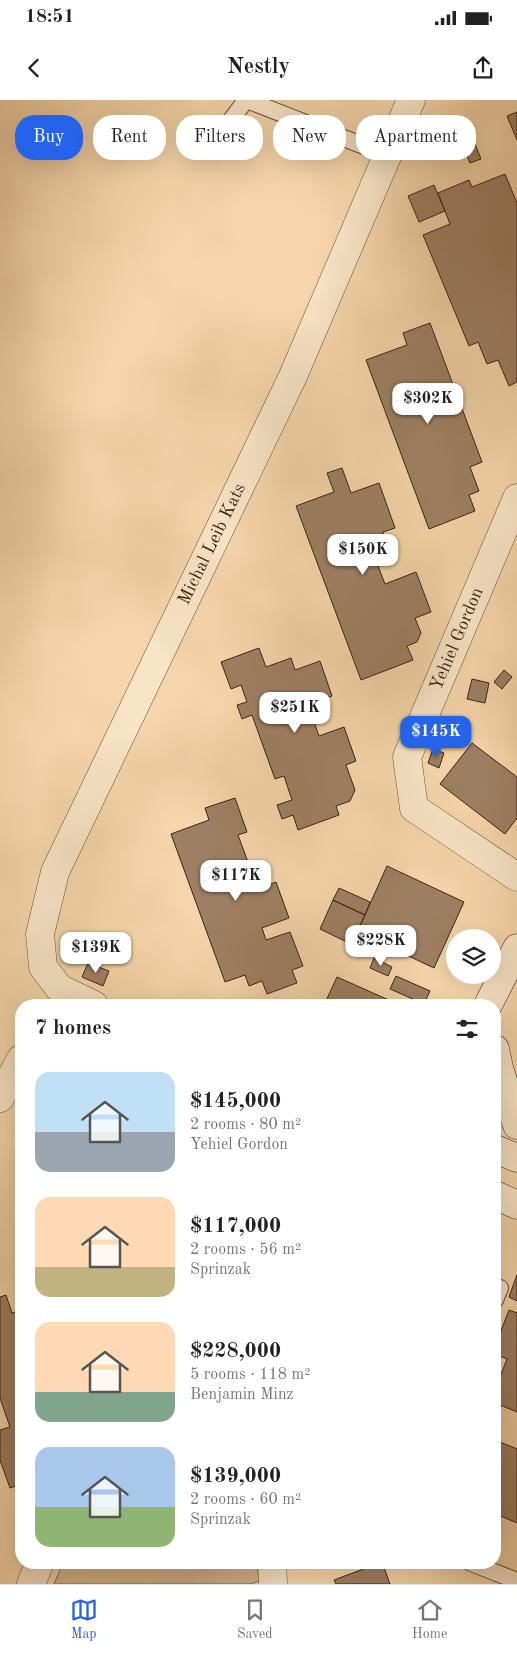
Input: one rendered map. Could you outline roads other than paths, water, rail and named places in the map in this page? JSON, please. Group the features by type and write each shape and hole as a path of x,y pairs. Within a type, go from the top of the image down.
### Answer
{"street":[{"name":"Michal Leib Kats","path":"404,115 411,100"},
{"name":"Michal Leib Kats","path":"54,997 42,966 40,934 55,872 293,376 385,160"},
{"name":"Yehiel Gordon","path":"517,498 406,757 414,808 517,877"},
{"path":"491,999 517,948"},
{"path":"0,1098 15,1070"},
{"path":"501,1074 517,1125"},
{"path":"501,1151 517,1158"},
{"path":"501,1198 517,1205"},
{"path":"31,1584 37,1569"},
{"path":"272,1569 273,1584"}],"lane":[{"path":"235,115 246,100 356,143"},
{"path":"487,1569 517,1581"}]}
